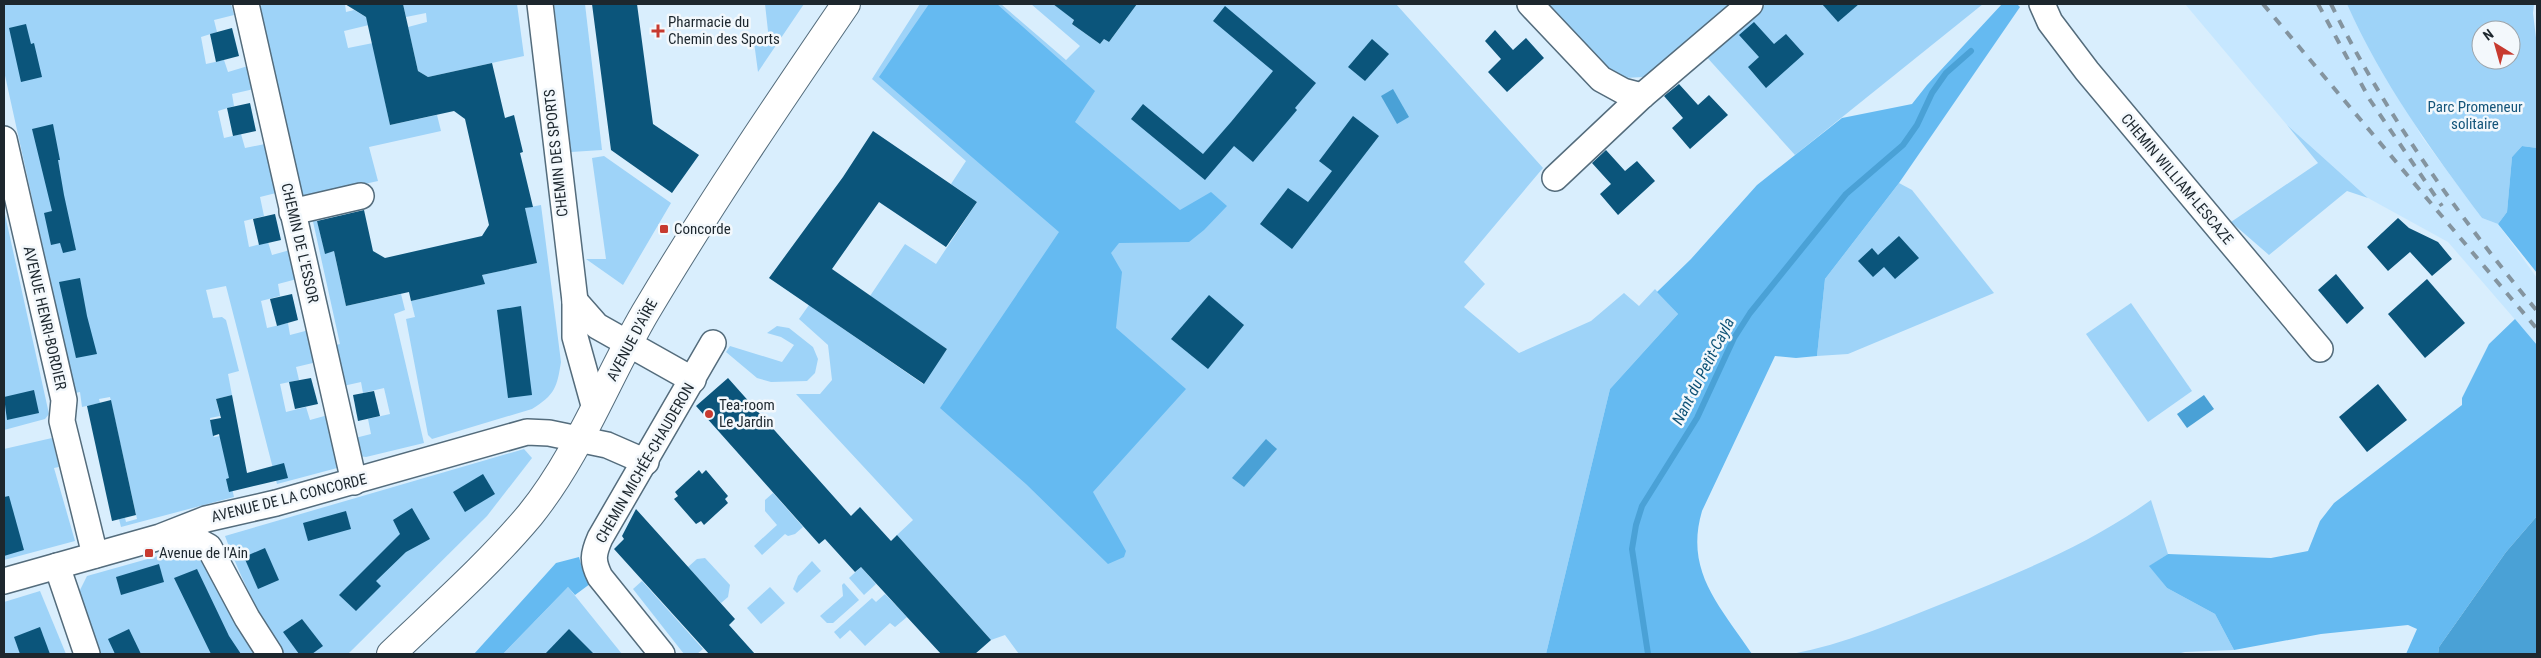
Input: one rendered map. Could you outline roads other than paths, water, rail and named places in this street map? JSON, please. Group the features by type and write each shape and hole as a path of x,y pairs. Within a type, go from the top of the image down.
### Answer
{"main road":[{"name":"AVENUE D'AÏRE","path":"392,654 499,549 530,514 558,475 652,303 760,131 846,4"},
{"path":"404,654 431,617"}],"street":[{"name":"CHEMIN DE L'ESSOR","path":"246,4 354,482"},
{"name":"CHEMIN DES SPORTS","path":"540,4 575,301 575,337 594,409"},
{"path":"1530,4 1601,79 1623,90 1642,96"},
{"path":"1555,178 1642,96 1750,4"},
{"name":"CHEMIN WILLIAM-LESCAZE","path":"2042,4 2050,22 2087,71 2320,349"},
{"name":"AVENUE HENRI-BORDIER","path":"4,139 64,400 62,421 95,555"},
{"path":"292,212 361,196"},
{"path":"575,301 597,326 693,380"},
{"name":"CHEMIN MICHÉE-CHAUDERON","path":"662,654 600,577 594,564 593,555 600,538 646,462 713,343"},
{"name":"AVENUE DE LA CONCORDE","path":"4,581 160,537 206,519 238,514 527,432 548,433 607,445 646,462"},
{"path":"209,547 214,528 238,514"},
{"path":"160,537 191,537 209,547 247,618 270,654"},
{"path":"57,566 86,654"}],"waterway":[{"name":"Nant du Petit-Cayla","path":"1648,654 1632,549 1636,525 1642,506 1697,418 1734,338 1750,313 1846,194 1903,145 1917,125 1932,93 1946,73 1971,51"}],"railway":[{"path":"2263,4 2537,329"},
{"path":"2318,4 2370,100 2442,206"},
{"path":"2331,4 2352,45 2399,125 2452,202 2537,311"}],"place":[{"name":"Pharmacie du Chemin des Sports","path":"658,31"},
{"name":"Concorde","path":"664,229"},
{"name":"Tea-room Le Jardin","path":"709,414"},
{"name":"Avenue de l'Ain","path":"149,553"}],"park label":[{"name":"Parc Promeneur solitaire","path":"2475,116"}]}
